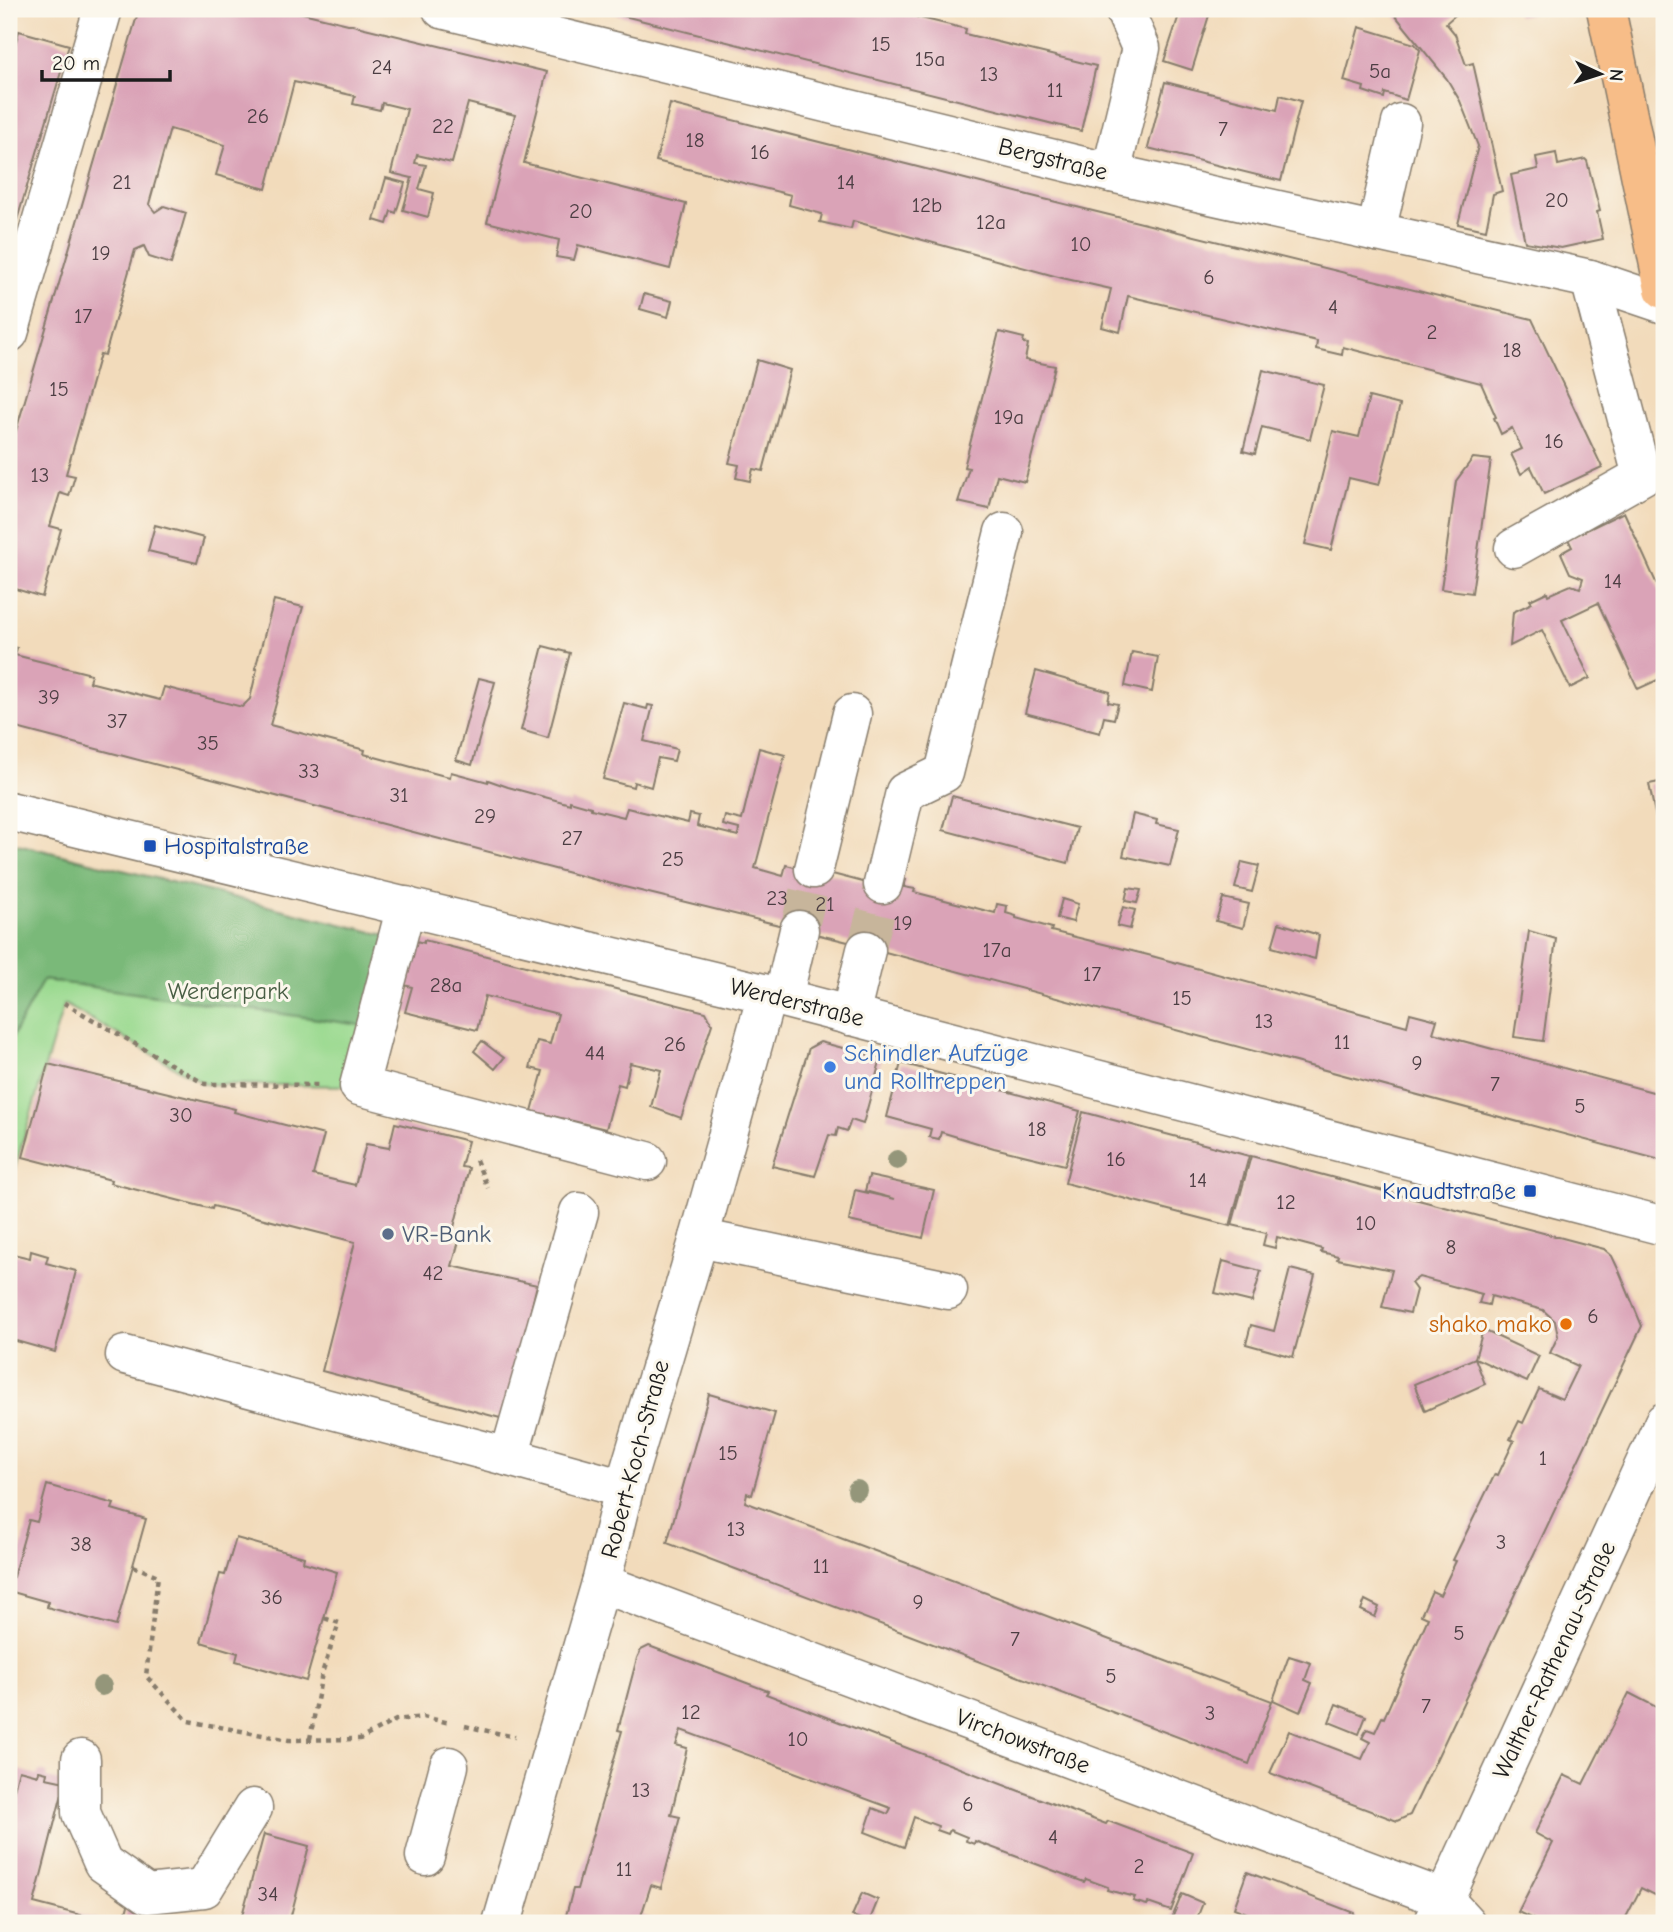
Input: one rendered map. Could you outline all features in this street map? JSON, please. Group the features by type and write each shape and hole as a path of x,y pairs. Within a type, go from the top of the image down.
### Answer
{"main road":[{"path":"1606,9 1664,289"}],"street":[{"path":"9,333 103,9"},
{"name":"Bergstraße","path":"442,9 1111,173 1590,279 1664,304"},
{"path":"1111,173 1141,48 1124,9"},
{"path":"1376,232 1401,122"},
{"path":"1514,548 1642,477 1590,279"},
{"path":"883,884 905,792 944,773 1004,532"},
{"path":"814,869 852,714"},
{"name":"Werderstraße","path":"9,811 775,996 1664,1226"},
{"path":"405,906 359,1086 647,1161"},
{"name":"Robert-Koch-Straße","path":"502,1923 601,1583 624,1489 699,1238 775,996 799,930"},
{"path":"850,1016 866,950"},
{"path":"509,1457 579,1212"},
{"path":"699,1238 947,1290"},
{"path":"125,1355 624,1489"},
{"name":"Walther-Rathenau-Straße","path":"1448,1915 1664,1422"},
{"name":"Virchowstraße","path":"601,1583 1448,1915"},
{"path":"81,1759 81,1813 103,1863 147,1894 204,1888 253,1808"},
{"path":"425,1856 449,1766"}],"path":[{"path":"1662,9 1664,21"},
{"path":"64,1003 205,1084 359,1086"},
{"path":"475,1157 488,1188"},
{"path":"133,1566 158,1576 146,1676 188,1721 289,1740 360,1739 396,1720 423,1717 554,1745"},
{"path":"310,1739 322,1673 339,1623 324,1618"}],"green space":[{"name":"Werderpark","path":"9,842 397,938 359,1086 205,1084 64,1004 9,1187"},
{"name":"Werderpark","path":"9,842 397,938 374,1027 43,980 9,1043"}],"building":[{"path":"139,9 286,9 547,72 524,163 686,204 670,269 578,245 574,260 556,257 559,240 487,222 515,115 468,103 452,163 417,155 415,163 426,165 419,189 434,193 428,217 403,210 412,178 391,173 407,109 382,103 380,110 353,104 355,96 294,82 266,189 216,175 225,145 170,129 149,204 155,212 164,206 186,213 171,264 149,257 144,246 135,250 105,355 100,354 66,474 75,476 69,496 60,493 50,526 61,529 42,597 9,587 9,455"},
{"path":"596,9 837,9 863,15 864,9 884,9 907,15 908,9 911,9 919,11 917,17 966,29 965,34 1096,66 1081,131"},
{"path":"1181,9 1211,9 1192,70 1164,61"},
{"path":"1390,9 1462,9 1446,23 1455,34 1466,65 1473,63 1502,191 1493,194 1486,230 1458,224 1478,146 1460,101 1447,79"},
{"path":"1516,9 1548,9 1548,10 1518,16"},
{"path":"1359,27 1415,44 1420,50 1406,100 1385,93 1384,98 1363,91 1364,87 1344,81"},
{"path":"19,31 69,45 9,247 9,66"},
{"path":"1165,82 1277,110 1280,95 1301,101 1281,181 1148,148"},
{"path":"670,104 1532,319 1602,467 1544,494 1531,467 1521,474 1511,454 1522,449 1512,428 1501,434 1481,383 1343,347 1342,355 1316,349 1317,341 1128,296 1120,332 1102,327 1111,289 853,221 851,229 820,222 822,214 789,205 791,195 656,161"},
{"path":"1556,153 1558,165 1585,159 1587,161 1600,211 1597,212 1603,239 1561,248 1525,242 1511,175 1538,169 1536,157"},
{"path":"386,178 405,183 396,213 391,211 387,224 374,220"},
{"path":"644,294 672,301 668,317 640,309"},
{"path":"999,332 1024,338 1023,343 1028,344 1025,360 1055,366 1025,482 997,475 989,509 958,502 969,468 964,467"},
{"path":"757,360 790,370 763,471 753,469 750,481 736,478 739,465 729,463"},
{"path":"1263,370 1324,385 1310,439 1262,427 1255,454 1243,451"},
{"path":"1369,397 1400,405 1379,485 1349,478 1331,550 1305,544 1333,431 1359,437"},
{"path":"1473,458 1491,460 1472,593 1441,589 1456,481"},
{"path":"1624,512 1664,600 1664,677 1638,689 1598,603 1562,620 1590,678 1570,688 1542,630 1510,646 1513,612 1547,592 1548,595 1571,585 1580,588 1583,578 1570,573 1561,553 1572,547 1568,539"},
{"path":"155,525 204,538 197,563 148,551"},
{"path":"274,600 303,607 270,725 365,750 364,754 441,775 450,777 451,772 488,780 624,817 627,808 688,823 690,814 699,816 697,826 738,836 739,829 723,825 725,816 742,820 759,748 785,755 755,868 783,876 786,865 802,869 802,866 863,882 896,877 906,880 904,887 915,889 914,892 995,913 997,904 1007,906 1006,913 1052,928 1051,931 1407,1026 1410,1013 1437,1020 1433,1033 1664,1095 1664,1161 848,942 608,883 9,726 9,646 17,648 15,655 91,674 89,682 160,700 164,687 242,707 250,699 255,669"},
{"path":"543,646 570,653 548,738 521,730"},
{"path":"1132,652 1158,657 1152,692 1125,686"},
{"path":"1036,671 1110,692 1108,702 1118,704 1114,719 1104,717 1100,733 1025,713"},
{"path":"479,678 495,682 472,765 456,760"},
{"path":"624,703 647,709 648,705 653,706 644,741 677,749 674,761 658,758 651,787 634,782 633,787 603,779"},
{"path":"1664,781 1664,853 1663,853 1649,784"},
{"path":"952,796 1077,828 1068,863 943,830"},
{"path":"1133,814 1157,820 1156,824 1179,829 1170,866 1123,856"},
{"path":"1242,862 1259,866 1252,892 1235,888"},
{"path":"1128,888 1141,890 1137,903 1125,901"},
{"path":"1223,898 1249,904 1243,928 1216,921"},
{"path":"1062,899 1078,904 1073,922 1057,918"},
{"path":"1123,907 1135,910 1130,929 1117,926"},
{"path":"1279,923 1319,935 1315,959 1272,947"},
{"path":"1529,931 1556,939 1543,1041 1514,1037"},
{"path":"408,939 424,943 424,940 706,1012 712,1024 681,1118 651,1107 661,1070 630,1063 625,1086 618,1084 606,1129 532,1111 543,1071 530,1068 537,1041 550,1044 558,1014 485,996 477,1030 405,1012 412,987 396,983"},
{"path":"482,1041 504,1058 495,1069 474,1051"},
{"path":"820,1042 881,1058 863,1124 851,1120 847,1131 838,1128 836,1136 829,1135 815,1176 772,1166 809,1048"},
{"path":"901,1063 1080,1111 1065,1165 941,1132 939,1139 929,1137 931,1129 887,1117"},
{"name":"VR-Bank","path":"48,1064 235,1109 234,1112 324,1135 313,1175 355,1185 366,1144 389,1148 395,1123 468,1141 461,1167 469,1168 451,1239 459,1241 452,1266 537,1285 504,1419 322,1371 355,1242 110,1183 111,1180 23,1157"},
{"path":"1083,1112 1249,1156 1230,1226 1065,1183"},
{"path":"1251,1156 1604,1249 1612,1256 1642,1326 1410,1815 1397,1821 1270,1773 1289,1731 1362,1759 1370,1742 1362,1738 1367,1729 1375,1732 1382,1717 1384,1718 1428,1618 1421,1615 1432,1591 1440,1595 1456,1561 1453,1560 1514,1441 1510,1439 1519,1421 1523,1423 1539,1389 1562,1399 1578,1366 1550,1353 1558,1336 1555,1321 1543,1310 1491,1296 1489,1305 1479,1303 1482,1294 1419,1277 1411,1283 1416,1290 1410,1313 1382,1307 1392,1270 1337,1259 1338,1256 1321,1252 1322,1249 1277,1237 1275,1248 1263,1245 1266,1233 1232,1225"},
{"path":"869,1176 934,1190 923,1238 849,1221 855,1190 895,1199 865,1191"},
{"path":"31,1251 48,1256 46,1263 76,1271 55,1352 9,1339 9,1253 30,1258"},
{"path":"1223,1261 1261,1271 1252,1302 1215,1293"},
{"path":"1290,1269 1315,1275 1293,1357 1246,1344 1251,1325 1274,1331"},
{"path":"1483,1330 1539,1356 1527,1382 1475,1358"},
{"path":"1475,1358 1485,1384 1425,1411 1414,1384"},
{"path":"709,1394 775,1413 752,1495 747,1493 745,1502 1272,1701 1249,1764 667,1543"},
{"path":"47,1485 114,1504 112,1509 146,1519 116,1626 47,1607 48,1602 9,1591 29,1520 37,1522"},
{"path":"236,1538 304,1557 303,1562 337,1572 306,1681 236,1661 238,1653 201,1642 220,1574 225,1575"},
{"path":"1365,1600 1379,1607 1375,1617 1361,1610"},
{"path":"649,1646 768,1691 766,1694 1082,1815 1106,1824 1108,1821 1193,1853 1171,1911 1133,1901 1135,1897 1107,1890 1108,1887 1086,1879 1084,1882 975,1841 974,1844 966,1841 967,1837 950,1830 948,1834 937,1830 938,1826 914,1817 904,1847 865,1832 873,1808 888,1814 891,1808 681,1730 676,1745 687,1748 671,1815 680,1817 661,1888 651,1885 641,1916 652,1919 651,1923 564,1923 573,1889 577,1889 622,1731 618,1730 637,1658 641,1650"},
{"path":"1289,1656 1311,1663 1305,1680 1312,1683 1300,1712 1273,1700"},
{"path":"1629,1693 1664,1711 1664,1892 1661,1898 1641,1888 1623,1923 1541,1923 1518,1912 1553,1843 1535,1833 1564,1775 1583,1784"},
{"path":"1336,1704 1366,1716 1359,1734 1329,1722"},
{"path":"19,1770 38,1775 39,1771 47,1773 46,1778 65,1782 34,1903 111,1923 9,1923 9,1809"},
{"path":"264,1834 309,1846 289,1923 240,1923"},
{"path":"1247,1872 1354,1913 1358,1923 1272,1923 1234,1908"},
{"path":"862,1893 878,1900 869,1922 852,1916"},
{"path":"1182,1894 1203,1903 1195,1923 1170,1923"},
{"path":"129,1902 149,1907 145,1923 123,1923"}],"tunnel":[{"path":"799,930 814,869"},
{"path":"866,950 883,884"}],"place":[{"name":"Hospitalstraße","path":"150,846"},
{"name":"Schindler Aufzüge und Rolltreppen","path":"830,1067"},
{"name":"Knaudtstraße","path":"1530,1191"},
{"name":"VR-Bank","path":"388,1234"},
{"name":"shako mako","path":"1566,1324"}]}
